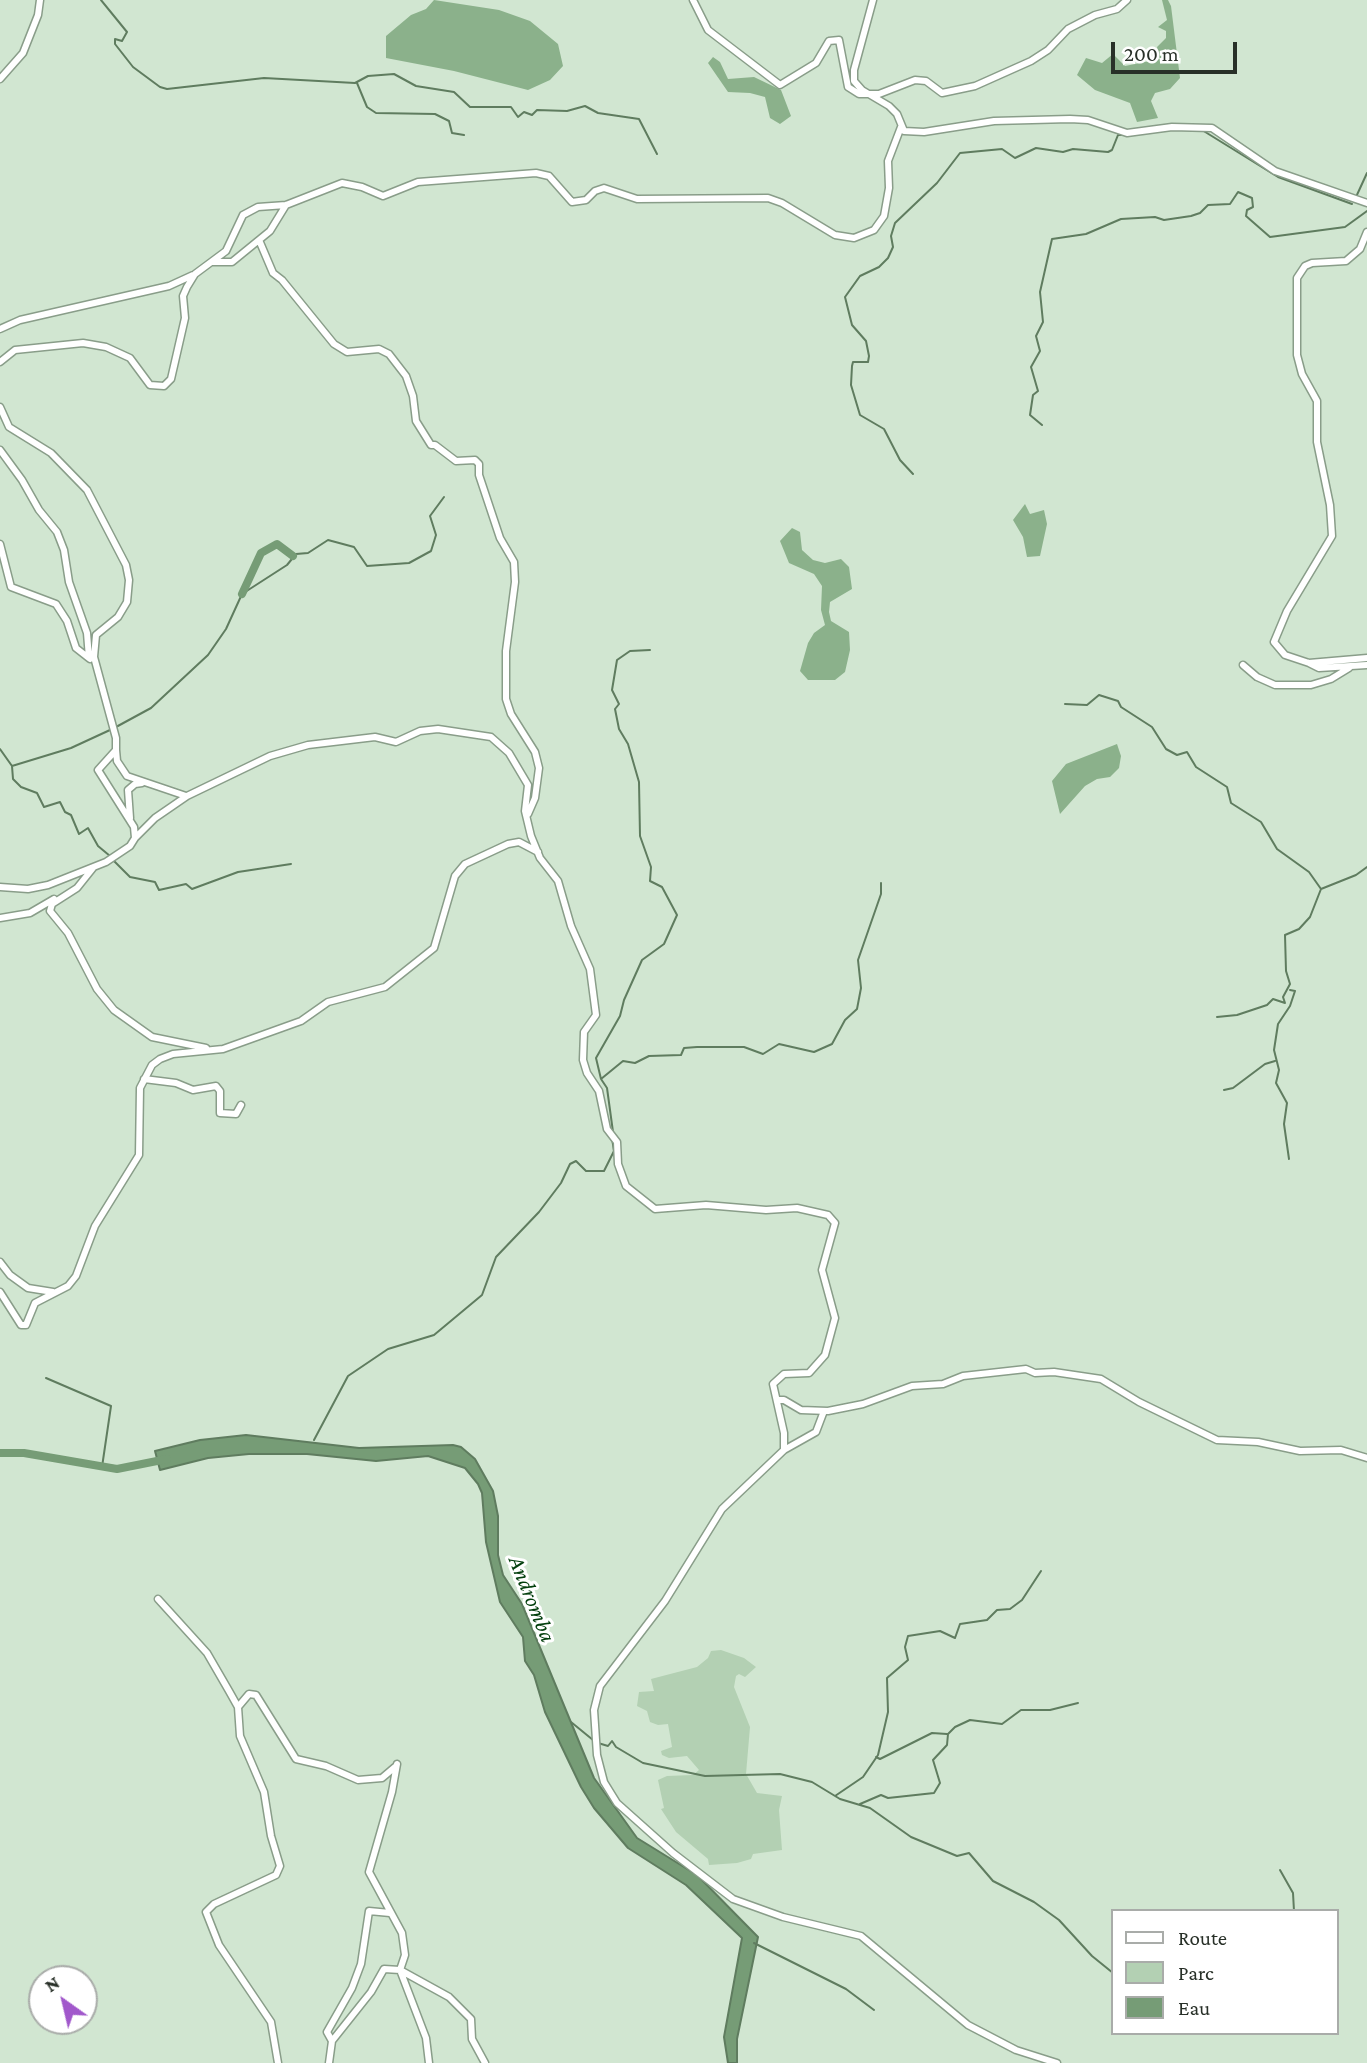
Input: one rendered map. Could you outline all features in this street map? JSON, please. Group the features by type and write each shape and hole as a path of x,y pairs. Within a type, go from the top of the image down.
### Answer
{"street":[{"path":"0,79 23,53 38,15 40,0"},
{"path":"693,0 708,30 780,85 816,64 829,41 839,40 848,86 859,94 894,90 915,80 926,81 942,93 975,86 1031,61 1068,29 1095,15 1117,9 1127,0"},
{"path":"0,329 33,317 169,286 195,274 226,251 243,215 258,207 286,205 342,183 362,187 383,196 418,182 536,173 549,176 572,202 586,200 594,191 604,188 637,199 768,198 782,202 835,235 855,238 874,230 884,216 889,188 888,161 901,127 897,114 856,85 853,75 873,0"},
{"path":"901,127 912,133 994,121 1070,119 1088,120 1127,133 1172,127 1212,128 1275,171 1367,204"},
{"path":"214,262 232,262 270,231 286,205"},
{"path":"1367,232 1360,249 1346,261 1312,263 1305,266 1297,278 1297,355 1302,374 1317,401 1317,442 1330,505 1332,536 1287,611 1274,642 1285,655 1319,668 1367,665"},
{"path":"259,240 274,273 334,344 347,352 379,349 389,354 406,376 413,396 416,421 431,446 435,444 456,461 475,460 479,464 479,475 500,538 514,562 515,582 506,651 506,699 511,714 536,752 539,768 535,798 527,815"},
{"path":"0,362 15,350 83,343 106,347 130,358 150,385 164,386 171,379 185,318 183,296 195,274"},
{"path":"0,407 9,427 51,453 87,490 125,565 129,580 127,602 118,617 96,635 95,668"},
{"path":"0,450 22,480 38,510 57,532 64,550 69,582 87,633 89,658"},
{"path":"0,544 11,587 56,604 67,621 76,648 89,658 95,668 116,738 116,750 122,770 142,783"},
{"path":"1309,663 1367,658"},
{"path":"1243,664 1257,677 1275,685 1311,685 1339,676 1349,668"},
{"path":"0,887 28,889 94,867 130,846 155,818 187,796 270,756 308,745 359,739 382,737 396,742 410,735 438,729 491,737 497,741 526,778 527,815 538,852 558,881 571,926 590,969 596,1014 584,1032 583,1060 587,1073 599,1091 607,1129 617,1142 618,1164 626,1186 655,1209 706,1205 766,1210 797,1208 821,1212 834,1220 831,1244 822,1270 835,1318 831,1341 820,1363 809,1373 778,1377 773,1384 778,1400 784,1450"},
{"path":"116,750 98,771 131,823"},
{"path":"135,838 128,790 135,783 187,796"},
{"path":"0,1292 21,1325 26,1325 32,1316 35,1303 68,1286 76,1276 95,1226 139,1155 138,1098 144,1079 160,1059 173,1054 211,1051 301,1021 328,1002 385,988 434,948 455,876 465,864 508,844 519,842 538,852"},
{"path":"94,867 77,888 52,904 53,917 68,933 97,989 114,1010 152,1037 211,1051"},
{"path":"0,918 30,913 52,899 60,898"},
{"path":"144,1079 176,1083 193,1090 216,1086 220,1091 220,1113 236,1114 241,1105"},
{"path":"0,1262 10,1275 28,1288 56,1292"},
{"path":"778,1400 801,1410 824,1411 863,1404 912,1386 943,1384 963,1376 1026,1369 1035,1373 1054,1372 1101,1379 1209,1438 1227,1442 1258,1442 1300,1451 1341,1450 1367,1458"},
{"path":"824,1411 816,1432 784,1450 722,1509 665,1601 604,1679 594,1710 604,1782 617,1803 673,1853 733,1899 783,1917 861,1936 968,2025 1016,2050 1057,2063"},
{"path":"158,1598 207,1653 238,1707 240,1736 264,1792 271,1836 281,1866 276,1875 209,1908 206,1917 228,1959 271,2022 278,2063"},
{"path":"238,1707 249,1694 256,1695 293,1756 326,1766 350,1779 382,1778 397,1764 392,1792 369,1872 402,1933 405,1955 400,1970 426,2038 429,2063"},
{"path":"332,2041 327,2032 357,1976 369,1910 390,1913"},
{"path":"330,2063 332,2041 370,1992 384,1969 400,1970 449,1997 471,2019 472,2039 485,2063"}],"green space":[{"path":"721,1650 744,1658 756,1667 745,1677 739,1674 736,1676 734,1687 750,1727 746,1774 757,1793 782,1796 779,1810 782,1850 753,1854 751,1859 737,1863 709,1865 708,1859 676,1832 661,1809 664,1808 658,1780 667,1776 693,1775 699,1770 687,1756 669,1758 662,1755 661,1751 672,1747 668,1724 650,1722 647,1711 637,1706 639,1692 654,1691 651,1679 697,1667 708,1658 711,1651"}],"shaded area":[{"path":"434,0 499,10 530,21 558,44 563,66 550,80 528,90 454,71 386,58 386,36 411,15 426,9"},
{"path":"1162,0 1168,0 1171,6 1180,78 1170,89 1155,93 1151,101 1158,118 1137,122 1130,103 1095,90 1077,75 1086,58 1102,63 1113,54 1125,66 1160,59 1157,47 1166,38 1166,31 1158,27 1167,20"},
{"path":"713,57 720,62 728,79 754,77 781,90 791,116 780,124 770,118 765,97 728,92 708,63"},
{"path":"1025,504 1030,514 1044,510 1047,524 1040,556 1027,557 1023,537 1013,520"},
{"path":"792,528 800,532 802,550 813,560 825,563 841,559 849,567 852,589 830,602 831,621 849,632 850,650 845,672 835,680 808,680 800,671 808,643 814,633 825,625 821,610 822,586 814,574 789,563 780,541"},
{"path":"1117,744 1121,756 1119,768 1110,777 1097,779 1085,786 1060,814 1052,781 1066,764"}],"water":[{"path":"246,1435 359,1448 453,1445 461,1447 475,1459 493,1491 498,1516 498,1555 503,1575 522,1604 594,1778 637,1838 697,1875 758,1937 737,2039 737,2063 728,2063 724,2037 742,1938 686,1885 628,1848 594,1808 581,1787 545,1712 534,1675 525,1661 523,1637 500,1602 486,1542 482,1493 478,1484 465,1468 428,1456 376,1461 307,1454 249,1454 208,1458 160,1470 155,1451 200,1440"}],"waterway":[{"path":"101,0 127,32 122,41 115,39 115,44 133,67 160,87 167,89 264,78 355,83 368,76 394,74 416,86 454,92 470,107 511,107 518,117 524,112 532,115 537,110 567,111 585,106 598,113 639,119 657,154"},
{"path":"357,83 367,107 376,113 435,114 449,121 452,133 464,135"},
{"path":"1202,130 1278,177 1352,204"},
{"path":"913,474 900,460 884,429 860,415 851,385 852,366 853,362 868,362 869,356 866,341 852,325 845,297 860,276 879,267 888,258 893,247 891,236 895,223 937,183 960,153 1002,149 1015,158 1036,148 1063,152 1073,149 1108,152 1112,150 1118,135 1123,135"},
{"path":"1356,197 1367,173"},
{"path":"1042,425 1030,415 1033,395 1038,391 1031,367 1040,351 1036,336 1043,322 1040,292 1052,239 1086,234 1121,219 1155,217 1164,220 1191,216 1200,213 1208,205 1230,204 1238,192 1252,198 1253,207 1247,210 1246,216 1270,237 1345,227 1367,211"},
{"path":"116,727 151,708 208,655 226,629 242,594 287,565 296,554 308,553 328,540 354,547 367,566 409,563 431,551 436,535 430,516 444,497"},
{"path":"242,594 261,553 277,544 293,556"},
{"path":"601,1079 596,1058 620,1016 624,1000 642,960 664,944 677,915 662,887 650,881 651,867 640,836 639,782 628,744 619,729 615,709 619,704 612,690 617,660 630,651 650,650"},
{"path":"1065,704 1087,705 1099,695 1118,701 1121,707 1152,727 1166,749 1177,755 1187,752 1196,767 1227,787 1231,803 1261,822 1277,849 1309,872 1321,889"},
{"path":"0,749 12,766 71,748 110,730"},
{"path":"12,766 13,779 21,787 37,793 44,807 60,802 65,812 71,815 79,834 88,828 98,846 110,856"},
{"path":"114,861 130,877 155,882 159,890 186,884 192,889 238,872 291,864"},
{"path":"1217,1017 1237,1015 1267,1005 1273,999 1285,1003 1283,997 1290,984 1286,971 1285,935 1299,929 1310,917 1321,889 1356,875 1367,867"},
{"path":"613,1132 607,1088 601,1079 623,1061 635,1063 649,1056 681,1055 684,1048 744,1047 763,1054 779,1044 814,1052 832,1044 845,1020 857,1009 861,988 858,960 881,894 881,883"},
{"path":"1289,1159 1284,1124 1287,1103 1276,1083 1279,1070 1274,1050 1278,1024 1290,1006 1295,991 1290,990"},
{"path":"1224,1090 1233,1088 1265,1064 1275,1061"},
{"path":"314,1440 348,1376 388,1349 434,1335 482,1295 496,1257 539,1212 561,1183 570,1164 576,1161 586,1171 604,1171 614,1151 612,1138"},
{"path":"46,1378 111,1406 102,1467"},
{"name":"Andromba","path":"0,1453 24,1453 117,1469 167,1459"},
{"path":"835,1796 863,1777 878,1755 888,1712 887,1678 908,1660 905,1647 908,1636 940,1631 955,1638 960,1624 987,1620 997,1610 1010,1609 1022,1600 1041,1571"},
{"path":"860,1804 881,1795 888,1798 934,1793 940,1783 933,1760 947,1745 948,1734 955,1727 970,1720 1002,1724 1021,1710 1050,1710 1078,1703"},
{"path":"571,1722 593,1740"},
{"path":"876,1757 880,1759 932,1733 947,1734"},
{"path":"598,1743 608,1746 612,1741 616,1747 643,1763 705,1776 780,1774 812,1782 840,1799 870,1808 911,1837 957,1856 969,1853 993,1881 1034,1902 1059,1920 1092,1956 1112,1972"},
{"path":"1280,1870 1293,1893 1294,1909"},
{"path":"754,1943 846,1989 874,2010"}]}
